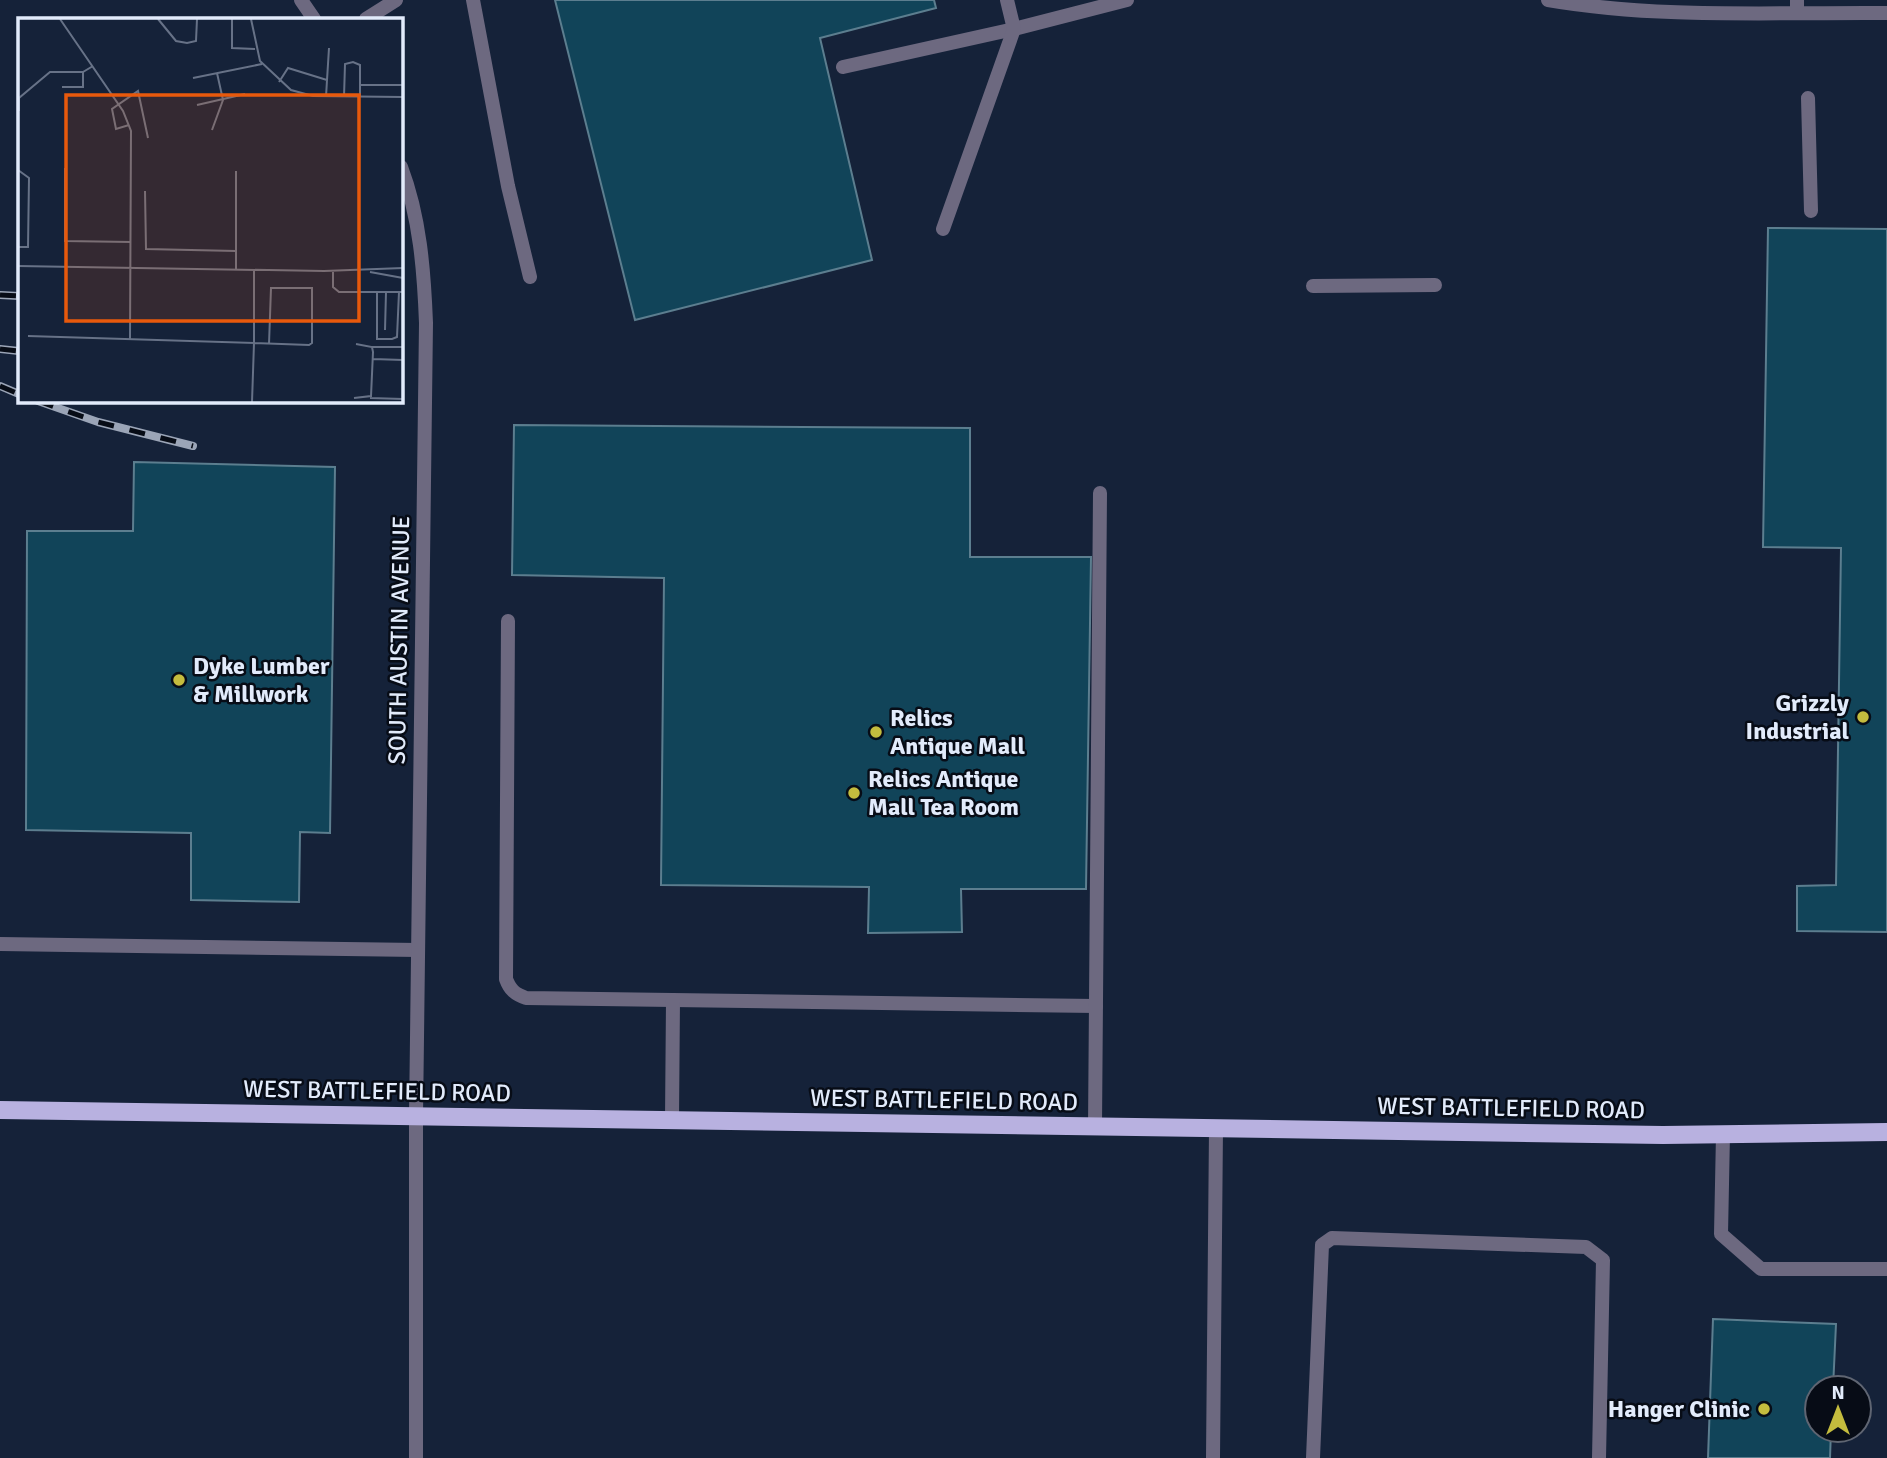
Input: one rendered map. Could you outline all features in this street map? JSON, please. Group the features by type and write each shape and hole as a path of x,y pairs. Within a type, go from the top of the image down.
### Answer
{"main road":[{"name":"WEST BATTLEFIELD ROAD","path":"0,1110 1723,1134 1887,1132"}],"street":[{"path":"301,0 313,18"},
{"path":"368,18 396,0"},
{"path":"473,0 508,186 530,277"},
{"path":"943,229 1014,29 1007,0"},
{"path":"843,67 1014,29 1128,0"},
{"path":"1548,0 1595,8 1797,6 1887,13"},
{"path":"1808,98 1811,211"},
{"name":"SOUTH AUSTIN AVENUE","path":"402,174 405,195 419,234 426,323 416,1117 416,1458"},
{"path":"1313,286 1435,285"},
{"path":"1095,1126 1100,493"},
{"path":"508,621 506,979 509,988 526,998 1096,1006"},
{"path":"0,944 418,950"},
{"path":"672,1121 673,1000"},
{"path":"1213,1458 1216,1128"},
{"path":"1723,1134 1721,1234 1761,1269 1887,1269"},
{"path":"1313,1458 1322,1245 1332,1238 1586,1247 1603,1260 1600,1458"}],"building":[{"path":"555,0 934,0 936,8 820,38 872,260 635,320"},
{"name":"Grizzly Industrial","path":"1768,228 1887,229 1887,932 1797,931 1797,886 1836,885 1841,548 1763,547"},
{"name":"Relics Antique Mall","path":"514,425 970,428 970,557 1091,557 1086,889 961,889 962,932 868,933 869,887 661,885 664,578 512,575"},
{"name":"Dyke Lumber & Millwork","path":"134,462 335,467 330,833 300,832 299,902 191,900 191,833 26,830 27,531 133,531"},
{"name":"Hanger Clinic","path":"1713,1319 1836,1324 1834,1374 1803,1374 1803,1444 1830,1444 1830,1458 1708,1458"}],"railway":[{"path":"0,295 18,296"},
{"path":"0,349 18,351"},
{"path":"0,386 18,394"},
{"path":"41,402 98,422 193,446"}],"place":[{"name":"Dyke Lumber & Millwork","path":"179,680"},
{"name":"Grizzly Industrial","path":"1863,717"},
{"name":"Relics Antique Mall","path":"876,732"},
{"name":"Relics Antique Mall Tea Room","path":"854,793"},
{"name":"Hanger Clinic","path":"1764,1409"}]}
